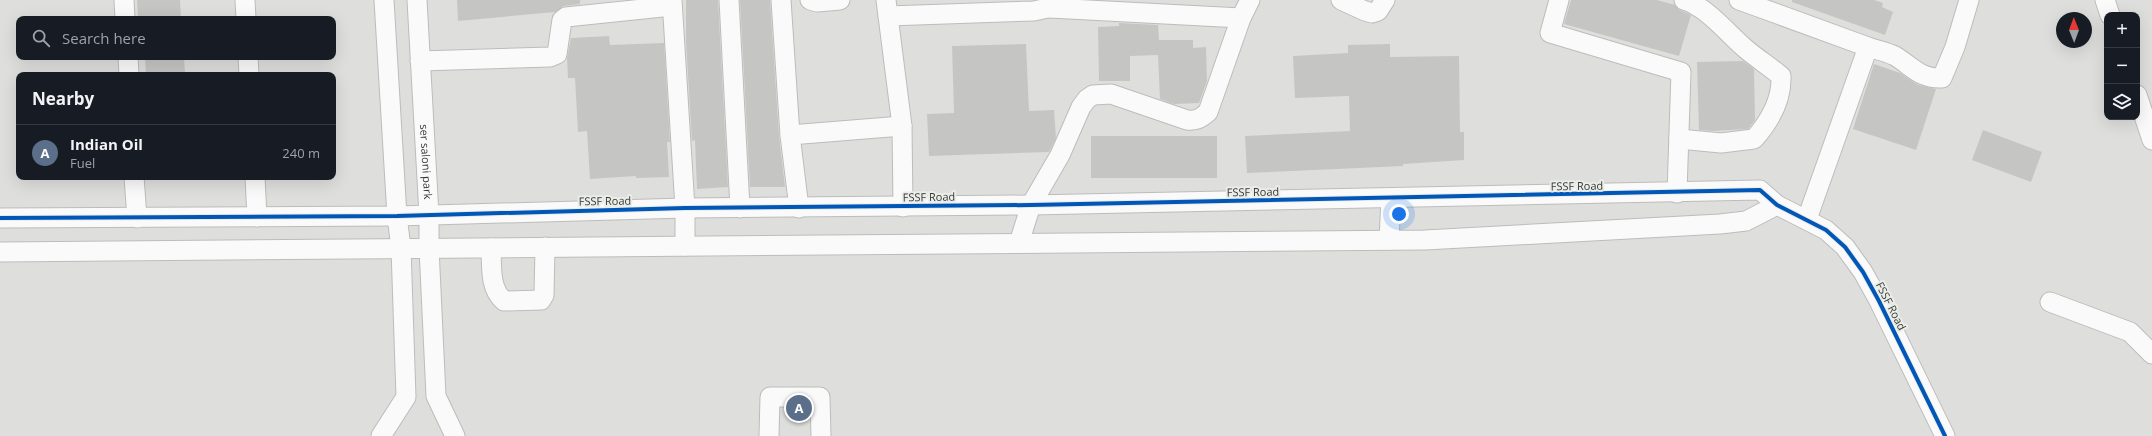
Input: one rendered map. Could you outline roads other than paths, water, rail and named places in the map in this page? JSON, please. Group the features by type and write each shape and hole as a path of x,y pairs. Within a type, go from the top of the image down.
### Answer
{"street":[{"path":"124,0 126,16"},
{"path":"245,0 246,16"},
{"path":"381,436 406,397 401,248 397,216 384,0"},
{"name":"ser saloni park","path":"417,0 429,215 429,248 436,396 455,436"},
{"path":"729,0 740,208"},
{"path":"781,0 790,134 799,208"},
{"path":"810,0 817,2 840,0"},
{"path":"1050,8 1070,0"},
{"path":"1019,243 1031,205 1060,154 1081,107 1087,99 1093,95 1111,94 1187,120 1196,121 1208,112 1241,18 1250,0"},
{"path":"1341,0 1372,13 1378,11 1385,0"},
{"path":"1559,0 1550,33 1681,72 1677,193"},
{"path":"1679,139 1721,143 1754,139 1766,125 1781,91 1781,76 1747,49 1711,17 1690,2 1684,0"},
{"path":"1739,0 1894,56 1930,79 1942,78 1955,47 1969,0"},
{"path":"2105,0 2109,12"},
{"path":"420,61 550,57 557,54 562,20 566,18 672,3 685,208 685,246"},
{"path":"903,207 902,126 887,8 1050,8 1241,18"},
{"path":"1807,219 1868,47"},
{"path":"128,60 129,72"},
{"path":"248,60 249,72"},
{"path":"2140,104 2152,140"},
{"path":"790,134 902,126"},
{"path":"134,180 137,218"},
{"path":"255,180 257,217"},
{"name":"FSSF Road","path":"0,218 397,216 685,208 1031,205 1677,193 1760,190 1777,205 1826,230 1846,247 1863,272 1945,436"},
{"path":"1389,240 1391,198"},
{"path":"0,252 1389,240 1720,224 1746,221 1777,205"},
{"path":"491,248 493,287 498,296 504,301 535,301 541,300 544,295 545,247"},
{"path":"2050,302 2130,332 2152,354"},
{"path":"769,436 770,397 820,397 821,436"}],"place":[{"name":"Indian Oil","path":"799,408"}]}
